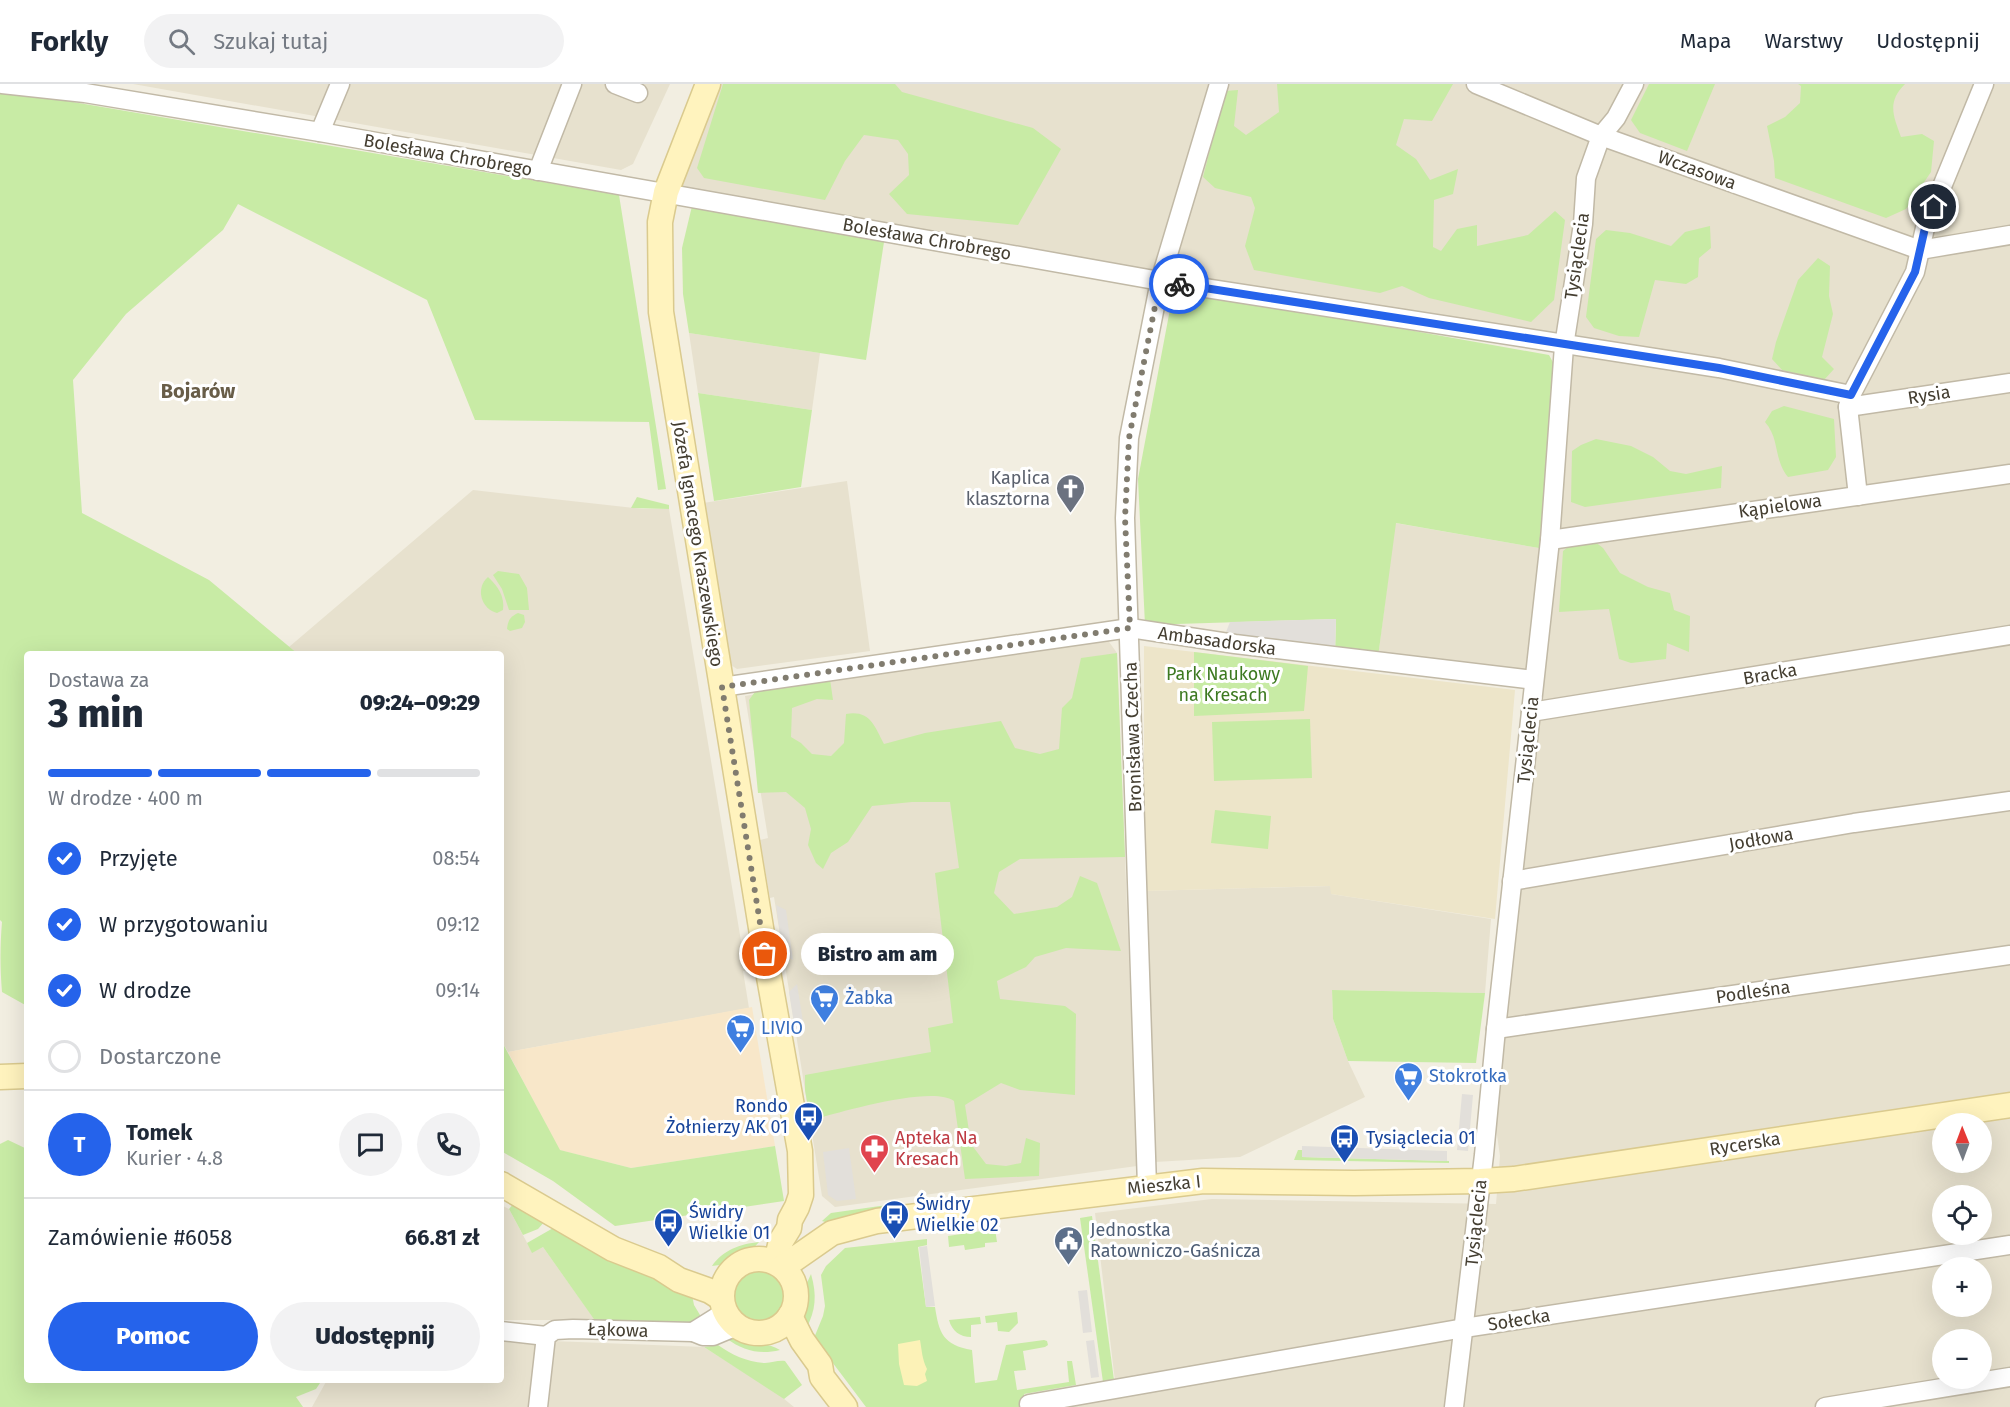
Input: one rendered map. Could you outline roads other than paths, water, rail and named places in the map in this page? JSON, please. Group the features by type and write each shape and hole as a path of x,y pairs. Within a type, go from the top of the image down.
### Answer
{"street":[{"name":"Bolesława Chrobrego","path":"2,84 85,93 320,132 1160,281 1564,346 1719,368 1850,401"},
{"path":"320,132 340,84"},
{"path":"538,171 572,84"},
{"path":"615,84 638,93"},
{"name":"Józefa Ignacego Kraszewskiego","path":"708,84 666,192 660,222 661,312 769,977 800,1151 802,1186 795,1211"},
{"name":"Bronisława Czecha","path":"1147,1186 1125,518 1129,438 1160,281 1219,84"},
{"name":"Wczasowa","path":"1476,84 1601,136 1920,250"},
{"name":"Tysiąclecia","path":"1454,1407 1550,540 1564,346 1583,224 1586,178 1601,136 1616,118 1634,84"},
{"path":"1858,496 1850,401 1915,272 1925,228 1984,84"},
{"path":"1920,250 2010,235"},
{"name":"Rysia","path":"1850,401 2010,383"},
{"name":"Kąpielowa","path":"1550,540 2010,474"},
{"name":"Ambasadorska","path":"722,687 1130,628 1235,645 1534,680"},
{"name":"Bracka","path":"1531,712 2010,635"},
{"name":"Jodłowa","path":"1512,881 1854,823 2010,801"},
{"name":"Podleśna","path":"1496,1029 2010,956"},
{"path":"0,1077 24,1076"},
{"name":"Rycerska","path":"1480,1181 1525,1177 2010,1105"},
{"name":"Mieszka I","path":"777,1269 821,1253 841,1231 877,1221 1147,1186 1203,1180 1354,1183 1480,1181"},
{"path":"504,1186 613,1249 699,1287 755,1333 769,1331 783,1325 790,1316 796,1300 777,1269 774,1230 795,1211 813,1222 841,1231"},
{"name":"Sołecka","path":"1029,1404 1464,1328 2010,1245"},
{"path":"728,1312 722,1287 730,1272 740,1263 777,1269"},
{"path":"659,1268 730,1272"},
{"name":"Łąkowa","path":"504,1331 546,1336 560,1329 693,1332 728,1312"},
{"path":"790,1316 802,1340 820,1365 822,1377 845,1407"},
{"path":"769,1331 790,1348 811,1374 822,1377"},
{"path":"538,1407 546,1336"},
{"path":"1825,1407 2010,1377"}],"place":[{"name":"Kaplica klasztorna","path":"1071,514"},
{"name":"Bistro am am","path":"765,954"},
{"name":"Żabka","path":"824,1024"},
{"name":"LIVIO","path":"740,1054"},
{"name":"Stokrotka","path":"1408,1102"},
{"name":"Rondo Żołnierzy AK 01","path":"809,1142"},
{"name":"Tysiąclecia 01","path":"1345,1164"},
{"name":"Apteka Na Kresach","path":"874,1174"},
{"name":"Świdry Wielkie 02","path":"895,1240"},
{"name":"Świdry Wielkie 01","path":"668,1248"},
{"name":"Jednostka Ratowniczo-Gaśnicza","path":"1069,1266"}],"district":[{"name":"Bojarów","path":"198,391"}],"park label":[{"name":"Park Naukowy na Kresach","path":"1223,684"}]}
